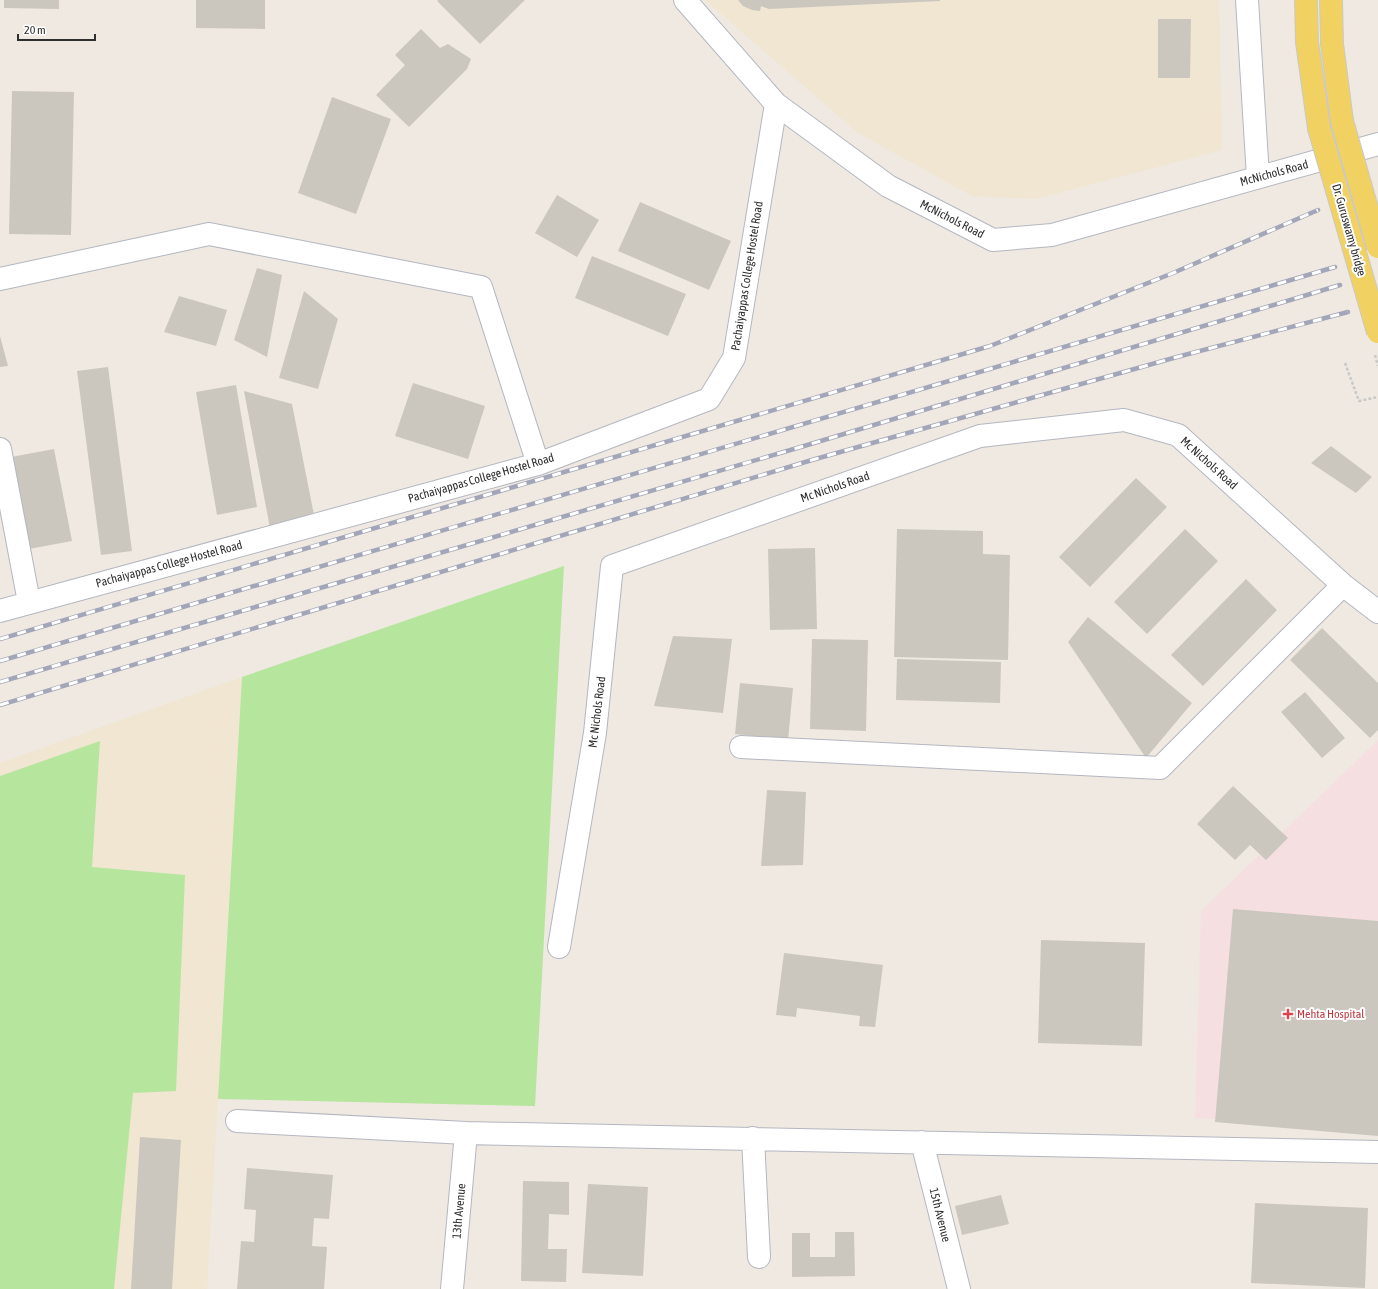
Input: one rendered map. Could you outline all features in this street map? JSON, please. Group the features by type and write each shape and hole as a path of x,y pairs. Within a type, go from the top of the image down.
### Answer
{"main road":[{"name":"Dr. Guruswamy bridge","path":"1306,0 1306,42 1320,128 1378,332"},
{"name":"Dr. Guruswamy bridge","path":"1331,0 1332,44 1342,121 1378,246"}],"street":[{"name":"McNichols Road","path":"685,0 776,104 888,186 993,240 1052,235 1378,144"},
{"path":"1247,0 1258,177"},
{"name":"Pachaiyappas College Hostel Road","path":"0,610 538,464 709,399 734,358 776,104"},
{"path":"0,279 209,234 481,287 538,464"},
{"name":"Mc Nichols Road","path":"559,947 595,733 612,566 980,436 1124,420 1178,436 1343,585 1378,612"},
{"path":"0,448 29,602"},
{"path":"742,747 1160,768 1343,585"},
{"path":"237,1120 466,1133 1378,1152"},
{"name":"13th Avenue","path":"452,1289 466,1133"},
{"path":"753,1138 759,1257"},
{"name":"15th Avenue","path":"922,1142 959,1289"}],"path":[{"path":"1345,363 1359,401 1378,397"}],"shaded area":[{"path":"705,0 1219,0 1222,150 1036,199 972,196 858,133"},
{"path":"242,677 207,1289 0,1289 0,763"},
{"name":"Mehta Hospital","path":"1378,740 1378,1129 1195,1118 1201,911"}],"green space":[{"path":"564,566 535,1106 218,1099 242,677"},
{"path":"100,741 92,867 185,875 176,1091 133,1093 114,1289 0,1289 0,776"}],"building":[{"path":"4,0 59,0 59,9 4,8"},
{"path":"196,0 265,0 265,29 196,28"},
{"path":"525,0 480,44 437,1"},
{"path":"738,0 940,1 769,9 761,6 760,11 752,10 743,6"},
{"path":"1158,19 1191,19 1190,78 1158,78"},
{"path":"421,29 440,48 448,44 471,59 467,69 409,127 376,95 405,65 395,55"},
{"path":"12,91 74,92 71,235 9,234"},
{"path":"332,97 391,119 356,214 298,193"},
{"path":"557,195 599,220 577,257 535,233"},
{"path":"640,202 731,241 709,290 618,251"},
{"path":"592,256 686,294 668,336 575,298"},
{"path":"257,268 282,275 267,357 234,340"},
{"path":"304,291 338,319 318,389 279,378"},
{"path":"179,296 227,310 216,346 164,332"},
{"path":"0,336 8,366 0,367"},
{"path":"108,367 132,551 101,555 77,371"},
{"path":"413,383 485,406 468,459 395,436"},
{"path":"236,385 257,507 217,515 196,392"},
{"path":"244,391 292,404 315,520 270,528"},
{"path":"1331,446 1372,477 1356,493 1311,463"},
{"path":"54,449 72,541 29,549 11,457"},
{"path":"1136,478 1167,507 1090,587 1059,557"},
{"path":"897,529 983,531 983,554 1010,555 1008,660 894,657"},
{"path":"1185,529 1218,561 1147,634 1114,602"},
{"path":"815,548 817,629 770,630 768,549"},
{"path":"1246,579 1277,610 1203,686 1171,655"},
{"path":"1088,617 1192,703 1146,758 1068,642"},
{"path":"1322,628 1378,683 1378,730 1370,738 1290,660"},
{"path":"673,636 732,639 723,713 654,706"},
{"path":"812,639 868,640 866,731 810,729"},
{"path":"897,659 1001,662 1000,703 896,700"},
{"path":"740,683 793,688 788,740 735,734"},
{"path":"1305,692 1345,738 1322,758 1281,712"},
{"path":"1233,786 1288,838 1266,860 1250,845 1235,860 1197,824"},
{"path":"767,790 806,792 803,865 761,866"},
{"name":"Mehta Hospital","path":"1233,909 1378,921 1378,1136 1215,1122"},
{"path":"1041,940 1145,943 1142,1046 1038,1043"},
{"path":"784,953 883,965 875,1027 859,1026 860,1016 797,1008 796,1017 776,1015"},
{"path":"140,1137 181,1140 172,1289 131,1289"},
{"path":"247,1168 333,1175 329,1219 314,1218 312,1246 327,1247 324,1289 237,1289 241,1241 254,1242 256,1210 244,1209"},
{"path":"523,1181 569,1182 569,1215 549,1214 548,1249 567,1249 566,1282 521,1281"},
{"path":"588,1184 648,1187 643,1276 582,1273"},
{"path":"1001,1195 1009,1224 962,1235 955,1206"},
{"path":"1255,1203 1368,1208 1365,1288 1251,1283"},
{"path":"835,1232 854,1232 855,1276 792,1277 792,1233 810,1233 810,1257 835,1257"}],"railway":[{"path":"0,639 990,346 1173,273 1318,210"},
{"path":"0,661 1335,267"},
{"path":"0,682 804,446 1340,285"},
{"path":"0,705 812,460 1177,357 1348,312"}],"place":[{"name":"Mehta Hospital","path":"1288,1014"}]}
